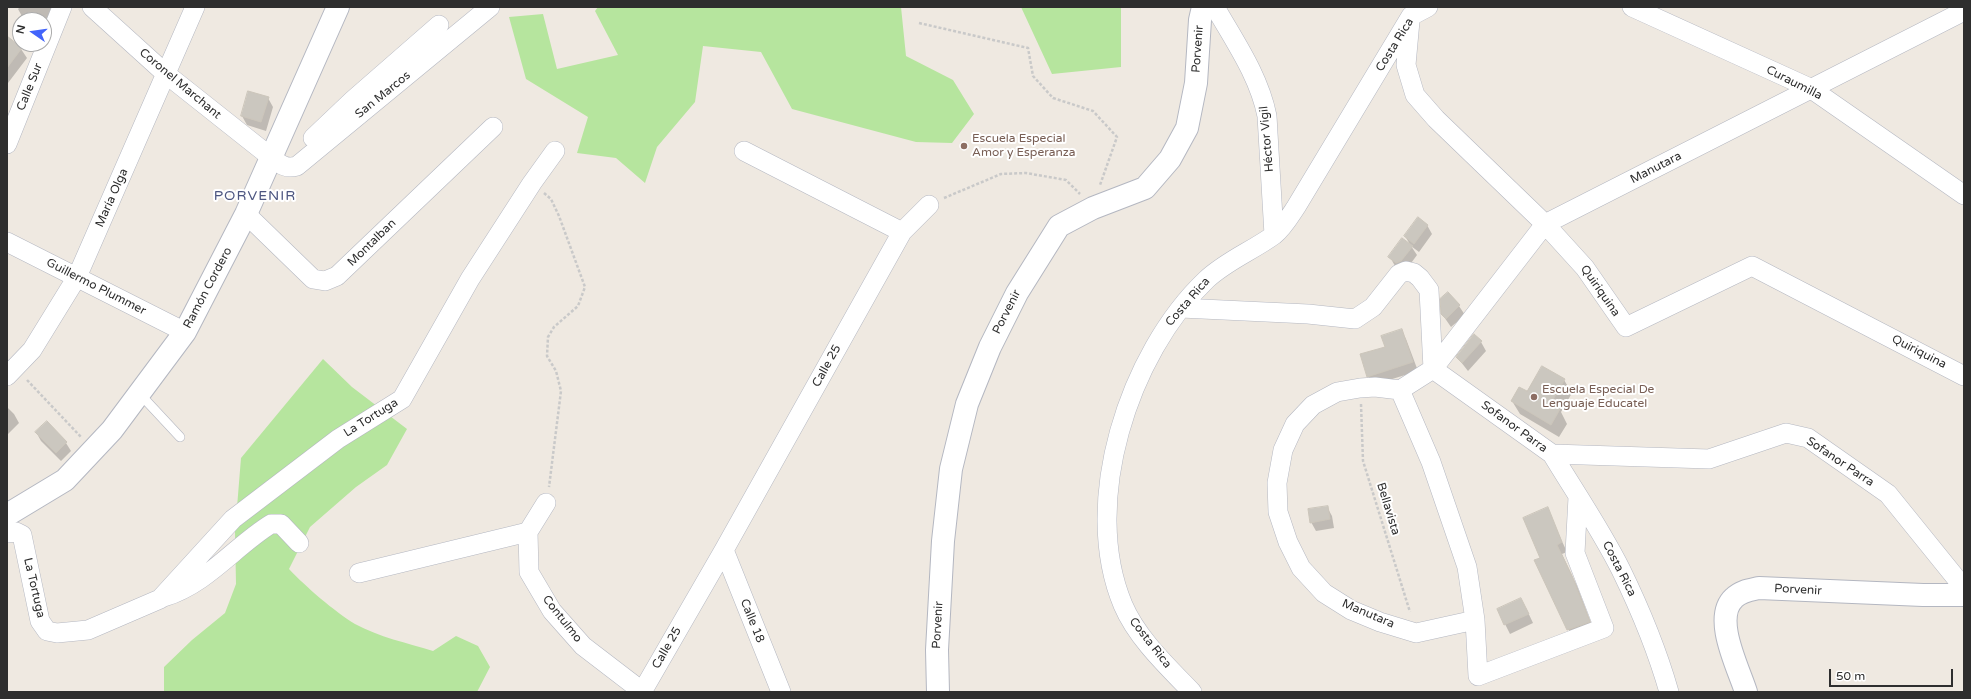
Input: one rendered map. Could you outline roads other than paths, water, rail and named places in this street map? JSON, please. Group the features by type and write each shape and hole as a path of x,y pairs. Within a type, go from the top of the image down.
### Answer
{"street":[{"name":"Calle Sur","path":"7,144 62,7"},
{"name":"Coronel Marchant","path":"92,7 166,74 277,162"},
{"name":"María Olga","path":"11,372 32,350 77,278 195,7"},
{"name":"Ramón Cordero","path":"7,516 65,480 112,430 185,332 246,214 277,162 338,7"},
{"name":"San Marcos","path":"277,162 290,168 297,166 490,7"},
{"name":"Porvenir","path":"938,692 937,650 943,541 951,469 967,404 990,347 1017,293 1059,226 1093,208 1145,188 1170,159 1187,128 1196,83 1200,20 1203,7"},
{"name":"Héctor Vigil","path":"1215,7 1253,74 1263,97 1267,116 1274,235"},
{"name":"Costa Rica","path":"1192,692 1161,660 1136,628 1123,605 1110,568 1108,521 1110,471 1124,413 1146,364 1166,326 1206,279 1234,259 1274,235 1296,207 1411,16 1428,7"},
{"name":"Curaumilla","path":"1632,7 1810,88 1964,195"},
{"name":"Manutara","path":"1475,620 1416,633 1380,622 1351,610 1324,593 1301,568 1288,542 1278,512 1277,483 1283,450 1295,424 1313,406 1337,392 1375,387 1400,390 1433,369 1545,224 1964,11"},
{"name":"Quiriquina","path":"1411,16 1406,65 1416,95 1436,119 1545,224 1585,268 1626,327 1752,266 1964,376"},
{"path":"277,162 353,100 440,25"},
{"name":"Montalban","path":"246,214 313,279 325,281 337,276 493,127"},
{"name":"La Tortuga","path":"160,599 233,519 338,439 402,399 470,279 532,182 555,151"},
{"path":"744,151 902,232"},
{"name":"Calle 25","path":"642,692 724,550 902,232 929,205"},
{"name":"Guillermo Plummer","path":"7,242 185,332"},
{"path":"1181,308 1308,314 1355,319 1373,307 1399,274 1406,271 1417,276 1428,290 1433,369"},
{"name":"Sofanor Parra","path":"1433,369 1552,454 1709,459 1786,433 1808,438 1888,494 1964,588"},
{"path":"1400,390 1432,462 1467,567 1475,620 1478,676 1604,628 1575,553 1578,497"},
{"name":"Costa Rica","path":"1552,454 1621,570 1644,622 1669,692"},
{"path":"359,573 528,532 546,503"},
{"name":"La Tortuga","path":"7,533 16,532 22,535 40,621 47,631 57,633 88,630 194,585 272,524 281,524 299,543"},
{"name":"Contulmo","path":"528,532 529,572 552,611 583,646 642,692"},
{"name":"Calle 18","path":"724,550 781,692"},
{"name":"Porvenir","path":"1746,692 1729,643 1725,620 1727,608 1733,599 1742,592 1759,588 1923,595 1964,594"}],"lane":[{"path":"139,394 180,436"}],"place":[{"name":"Escuela Especial Amor y Esperanza","path":"964,146"},
{"name":"Escuela Especial De Lenguaje Educatel","path":"1534,397"}],"district":[{"name":"PORVENIR","path":"255,196"}]}
